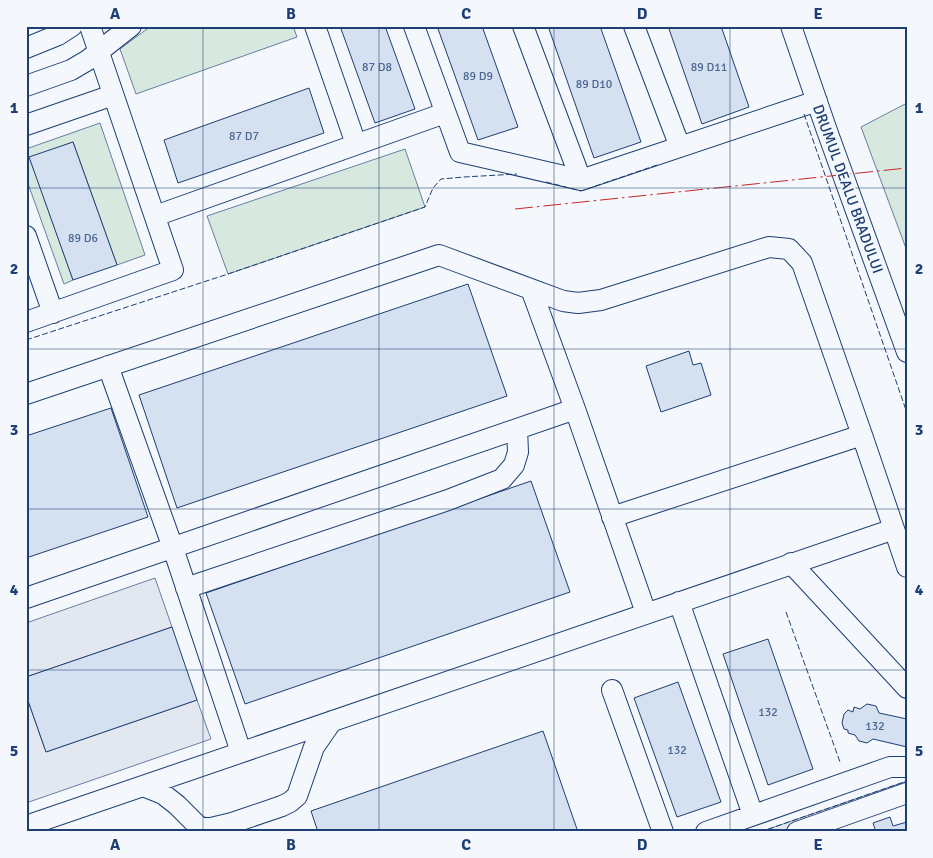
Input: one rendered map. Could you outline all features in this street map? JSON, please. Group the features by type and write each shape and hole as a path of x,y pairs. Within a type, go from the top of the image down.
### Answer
{"street":[{"path":"26,48 58,35 72,26"},
{"path":"26,322 173,270 90,26"},
{"path":"26,86 71,70 88,60 131,26"},
{"path":"315,26 356,144"},
{"path":"414,26 460,152 581,180 817,101"},
{"path":"523,26 581,180"},
{"path":"634,26 680,147"},
{"name":"DRUMUL DEALU BRADULUI","path":"791,26 907,352"},
{"path":"26,125 113,95"},
{"path":"155,216 445,113"},
{"path":"26,236 53,312"},
{"path":"26,394 439,255 563,301 578,303 601,300 768,247 789,249 802,263 907,567"},
{"path":"531,289 576,409 646,613"},
{"path":"108,366 173,548 242,752"},
{"path":"26,598 576,409"},
{"path":"186,588 448,500 502,479 514,465 518,452 517,429"},
{"path":"612,516 862,435"},
{"path":"26,826 894,529"},
{"path":"791,563 907,688"},
{"path":"679,602 753,815"},
{"path":"612,690 663,832"},
{"path":"143,786 163,794 198,826 205,828 232,823 282,806 297,796 314,747 332,721"},
{"path":"706,832 890,768 907,767"},
{"path":"797,832 907,793"}],"shaded area":[{"path":"151,26 293,26 297,37 136,94 120,49"},
{"path":"907,103 907,251 861,127"},
{"path":"100,123 145,255 117,265 73,142 30,158 73,280 64,284 26,178 26,149"},
{"path":"405,149 425,207 228,274 207,216"},
{"path":"155,578 172,627 26,677 26,623"},
{"path":"26,695 46,752 197,700 211,739 26,803"},
{"path":"907,781 907,790 785,832 760,832"}],"building":[{"path":"340,26 385,26 415,109 375,123"},
{"path":"437,26 482,26 518,127 478,140"},
{"path":"548,26 600,26 641,142 594,158"},
{"path":"668,26 721,26 749,107 702,124"},
{"path":"309,88 324,133 178,183 164,140"},
{"path":"73,142 117,265 73,280 29,157"},
{"path":"468,284 507,396 177,508 139,395"},
{"path":"689,351 693,365 701,363 711,395 661,412 646,366"},
{"path":"111,408 148,517 26,558 26,436"},
{"path":"531,481 570,592 245,704 206,593"},
{"path":"172,627 197,700 46,752 26,695 26,677"},
{"path":"768,639 813,769 768,785 723,654"},
{"path":"678,682 721,802 677,817 634,698"},
{"path":"867,704 876,706 879,713 907,719 907,747 873,739 867,743 859,741 855,735 848,733 848,730 844,729 842,723 844,714 848,710 853,712 854,707 860,709"},
{"path":"543,731 578,832 318,832 311,811"},
{"path":"890,817 893,826 907,822 907,832 876,832 873,823"}],"fence":[{"path":"804,114 907,413"},
{"path":"546,182 581,191 657,165"},
{"path":"26,340 425,207 433,188 441,179 517,174"},
{"path":"786,612 840,762"},
{"path":"760,832 907,781"}],"power":[{"path":"515,209 907,168"}]}
